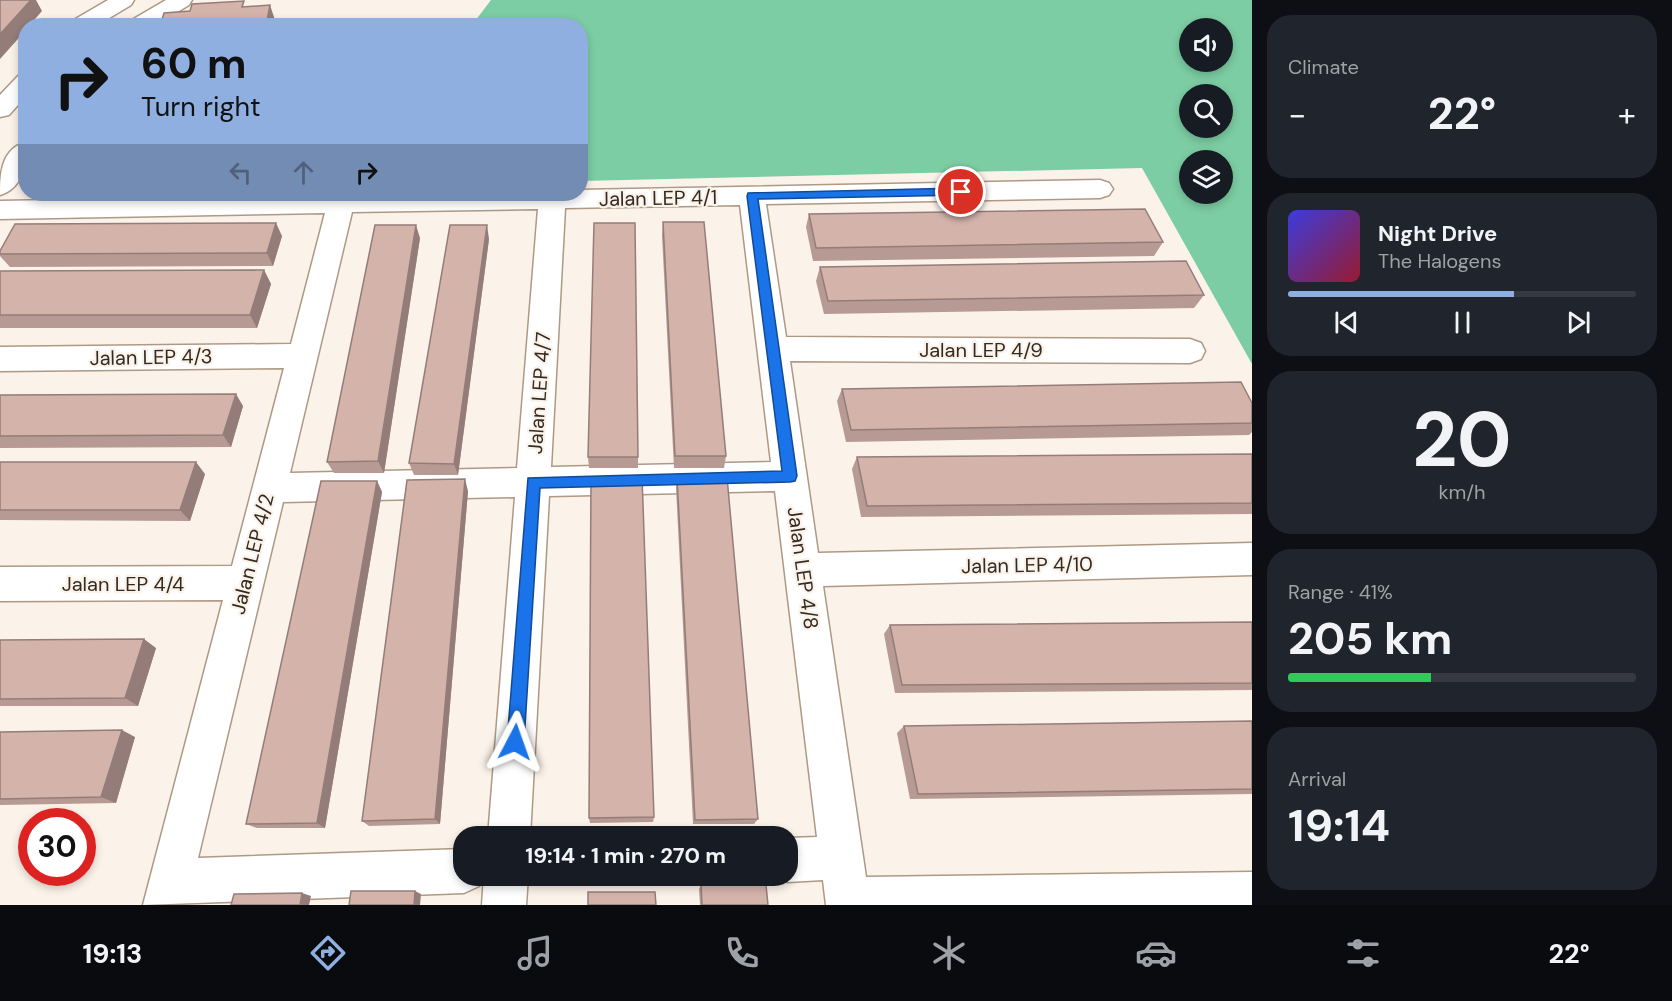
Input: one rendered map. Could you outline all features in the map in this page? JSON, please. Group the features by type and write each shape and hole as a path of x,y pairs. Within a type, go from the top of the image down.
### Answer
{"street":[{"path":"151,18 181,0"},
{"path":"92,18 116,1"},
{"path":"0,110 18,90"},
{"path":"0,186 18,161"},
{"name":"Jalan LEP 4/1","path":"588,199 1100,189"},
{"name":"Jalan LEP 4/8","path":"752,196 846,887"},
{"name":"Jalan LEP 4/1","path":"0,210 499,201"},
{"name":"Jalan LEP 4/7","path":"510,826 552,201"},
{"name":"Jalan LEP 4/2","path":"168,893 340,204"},
{"name":"Jalan LEP 4/9","path":"773,349 1190,351"},
{"name":"Jalan LEP 4/3","path":"0,359 302,356"},
{"path":"269,488 790,476"},
{"name":"Jalan LEP 4/10","path":"803,570 1252,560"},
{"name":"Jalan LEP 4/4","path":"0,584 245,583"},
{"path":"798,865 846,887 1252,894"},
{"path":"168,893 453,872"},
{"path":"504,905 505,886"}],"green space":[{"path":"491,0 1252,0 1252,364 1142,168 588,181 588,18 477,18"}],"building":[{"path":"0,0 31,0 0,34"},
{"path":"244,1 242,7 270,5 268,18 162,18 164,13 190,11 192,4"},
{"path":"1145,209 1163,242 816,248 809,214"},
{"path":"663,222 704,222 726,456 675,456"},
{"path":"276,223 267,253 0,254 15,224"},
{"path":"594,223 635,223 638,457 588,457"},
{"path":"375,225 416,225 378,461 327,462"},
{"path":"450,225 487,225 454,464 409,463"},
{"path":"1186,261 1204,295 828,301 820,267"},
{"path":"264,270 250,315 0,315 0,271"},
{"path":"1241,382 1252,403 1252,423 851,430 842,389"},
{"path":"236,394 223,435 0,436 0,395"},
{"path":"1252,454 1252,503 867,506 857,457"},
{"path":"0,462 196,462 180,510 0,510"},
{"path":"642,476 654,817 589,818 591,477"},
{"path":"677,477 727,477 758,819 695,820"},
{"path":"465,479 435,819 362,821 407,480"},
{"path":"321,481 377,481 317,823 246,824"},
{"path":"1252,622 1252,683 902,685 890,625"},
{"path":"144,639 125,698 0,699 0,640"},
{"path":"1252,721 1252,789 918,794 904,726"},
{"path":"122,730 101,797 0,799 0,732"},
{"path":"701,886 766,886 768,905 702,905"},
{"path":"351,891 415,891 414,905 349,905"},
{"path":"588,892 655,892 656,905 588,905"},
{"path":"302,893 300,905 231,905 234,894"}],"route":[{"path":"515,742 533,482 790,476 752,196 961,192"}]}
